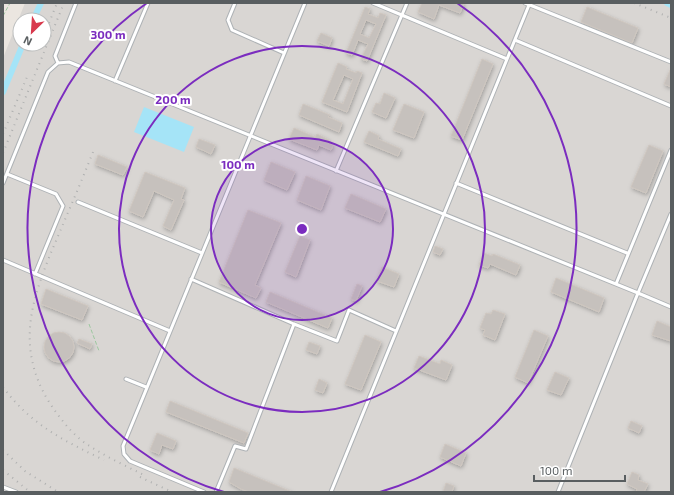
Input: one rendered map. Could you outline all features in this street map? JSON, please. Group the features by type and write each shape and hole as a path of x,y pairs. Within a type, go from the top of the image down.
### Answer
{"lane":[{"path":"58,63 55,56 76,3"},
{"path":"115,81 148,3"},
{"path":"235,3 228,20 232,30 284,54"},
{"path":"204,492 130,461 124,454 123,446 305,3"},
{"path":"373,3 507,59"},
{"path":"336,171 407,3"},
{"path":"525,3 671,62"},
{"path":"331,492 529,5"},
{"path":"515,40 671,106"},
{"path":"3,183 48,72 58,63 69,62 671,307"},
{"path":"616,284 627,253 671,150"},
{"path":"7,174 56,194 63,206 36,274"},
{"path":"456,183 627,253"},
{"path":"78,202 202,253"},
{"path":"558,492 671,214"},
{"path":"3,260 170,331"},
{"path":"191,279 337,341 349,310 396,331"},
{"path":"216,492 235,446 246,449 294,324"},
{"path":"126,379 146,387"},
{"path":"3,487 16,492"}],"path":[{"path":"3,16 10,3"},
{"path":"89,324 99,350"}],"shaded area":[{"path":"25,3 671,3 671,492 3,492 3,58 12,36 12,52 52,52 52,12 21,12"}],"water":[{"path":"144,107 194,127 184,152 134,132"}],"building":[{"path":"422,3 464,3 460,13 439,5 434,19 418,12"},
{"path":"365,7 370,9 368,14 378,18 380,13 386,15 367,61 361,59 368,44 358,40 352,55 346,53","holes":["366,20 376,24 369,38 360,34"]},
{"path":"587,7 638,28 632,43 581,22"},
{"path":"321,33 332,38 329,46 317,41"},
{"path":"482,59 493,64 462,140 451,136"},
{"path":"338,63 347,67 346,69 356,73 357,71 362,73 347,112 322,102","holes":["344,75 353,79 343,104 333,100"]},
{"path":"671,68 671,87 664,84"},
{"path":"384,93 395,98 386,118 372,112 376,103 380,104"},
{"path":"303,104 330,115 328,117 342,123 339,132 299,115"},
{"path":"404,104 424,112 414,138 393,130"},
{"path":"294,128 315,137 317,134 329,140 328,143 333,145 331,150 319,145 317,150 289,139"},
{"path":"369,131 379,136 378,139 401,149 398,156 364,142"},
{"path":"199,139 215,145 211,154 196,147"},
{"path":"649,145 663,151 646,193 631,187"},
{"path":"98,155 127,167 123,175 95,164"},
{"path":"271,162 295,172 287,190 264,180"},
{"path":"145,172 185,188 181,199 184,200 171,230 163,226 174,200 154,191 143,217 129,211"},
{"path":"306,176 330,186 321,210 297,200"},
{"path":"351,194 386,209 380,222 345,208"},
{"path":"248,210 281,223 255,285 261,288 256,298 219,282"},
{"path":"300,236 310,240 296,277 285,272"},
{"path":"435,246 443,249 440,255 433,252"},
{"path":"484,253 492,256 493,254 520,265 516,275 490,264 488,268 479,265"},
{"path":"382,267 399,274 394,287 377,281"},
{"path":"556,278 604,298 599,312 551,292"},
{"path":"357,284 362,286 356,301 351,299"},
{"path":"46,289 88,306 82,320 41,304"},
{"path":"270,292 332,318 328,328 266,302"},
{"path":"493,310 505,314 495,340 483,335 485,330 480,328 486,313 491,314"},
{"path":"657,321 671,327 671,341 652,335"},
{"path":"534,330 548,336 528,383 515,377"},
{"path":"59,332 65,333 73,341 73,353 65,361 59,362 53,361 45,353 44,347 45,341 53,333"},
{"path":"365,335 381,342 361,390 345,384"},
{"path":"79,339 92,344 90,349 77,343"},
{"path":"309,342 320,346 317,354 306,350"},
{"path":"419,356 440,364 441,360 452,365 446,380 414,368"},
{"path":"555,372 569,378 561,395 547,390"},
{"path":"319,379 327,383 323,393 315,390"},
{"path":"170,401 248,433 244,443 166,412"},
{"path":"631,421 642,426 639,433 628,428"},
{"path":"157,433 176,441 173,449 162,445 159,454 150,450"},
{"path":"445,444 466,453 461,466 440,457"},
{"path":"234,468 292,492 249,492 241,489 229,482"},
{"path":"632,472 639,475 638,480 648,484 644,492 636,492 637,489 627,484"},
{"path":"446,483 454,486 452,492 443,492"}],"waterway":[{"path":"37,12 41,3"},
{"path":"667,3 671,5"},
{"path":"3,92 20,52"}],"railway":[{"path":"52,16 57,3"},
{"path":"3,153 64,3"},
{"path":"634,3 671,18"},
{"path":"3,134 27,77"},
{"path":"93,152 49,257 35,298 31,318 30,339 32,359 38,380 49,402 74,434 85,443 115,461 146,476"},
{"path":"3,387 13,400 36,421 75,446 104,460"},
{"path":"3,450 25,471 58,492"},
{"path":"3,470 30,492"},
{"path":"140,477 172,492"}]}
